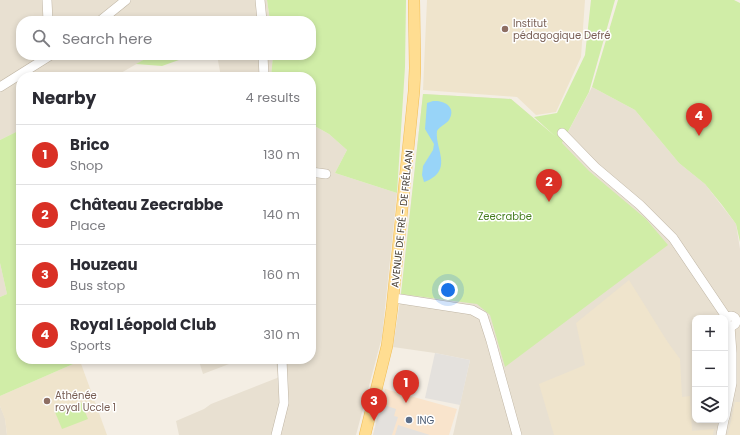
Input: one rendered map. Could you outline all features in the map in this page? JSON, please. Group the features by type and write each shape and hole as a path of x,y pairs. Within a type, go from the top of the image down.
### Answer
{"main road":[{"name":"AVENUE DE FRÉ - DE FRÉLAAN","path":"365,435 387,346 394,298 414,91 414,0"}],"street":[{"path":"47,0 48,16"},
{"path":"106,16 126,0"},
{"path":"260,0 262,16"},
{"path":"23,72 42,60"},
{"path":"263,60 264,72"},
{"path":"0,87 16,77"},
{"path":"562,133 595,167 640,205 673,238 733,322 732,383 728,402"},
{"path":"316,173 326,174"},
{"path":"394,298 472,310 483,316 518,435"},
{"path":"276,435 284,403 282,364"},
{"path":"721,435 723,423"}],"shaded area":[{"path":"0,0 267,0 269,16 16,16 16,60 143,60 123,72 16,72 16,132 0,140"},
{"name":"Institut pédagogique Defré","path":"427,0 585,0 581,57 556,112 536,115 517,97 423,90"},
{"path":"218,60 273,60 271,72 220,72"},
{"path":"592,87 635,110 679,163 705,184 736,224 740,249 740,435 453,435 470,360 393,347 401,294 423,94 511,99 562,143"},
{"path":"316,127 329,134 347,150 335,173 397,193 382,337 356,435 179,435 176,421 204,409 211,404 278,377 277,364 316,364"},
{"path":"0,263 7,294 0,297"},
{"path":"629,280 680,359 682,397 690,396 692,431 714,429 713,435 554,435 539,384 585,365 576,323"},
{"path":"435,353 470,360 460,405 425,398"},
{"name":"Athénée royal Uccle 1","path":"73,364 81,364 107,435 7,435 5,419 0,406 0,396"},
{"path":"200,364 229,364 203,374"},
{"path":"385,389 457,409 449,435 373,435"},
{"path":"735,402 740,402 740,435 728,435"},
{"path":"381,404 396,409 394,416 398,417 392,435 373,435"},
{"path":"0,406 5,418 7,435 0,435"},
{"path":"398,425 430,435 395,435"}],"green space":[{"path":"267,0 406,0 405,67 397,193 335,173 347,150 329,134 316,127 316,72 271,72 273,60 316,60 316,16 269,16"},
{"name":"Zeecrabbe","path":"591,0 615,0 589,92 562,143 589,171 646,219 668,245 505,367 490,315 477,304 401,294 423,94 511,99 556,137 534,117 557,113 585,55"},
{"path":"618,0 734,0 740,3 740,242 736,224 722,205 705,184 679,163 635,110 592,87"},
{"path":"143,60 179,60 162,66 136,64"},
{"path":"16,132 16,364 73,364 0,396 0,297 7,294 0,263 0,140"},
{"path":"81,402 88,419 62,429 55,412"}],"water":[{"path":"433,101 448,105 451,115 449,120 437,131 441,160 439,171 434,177 424,182 422,175 423,166 433,150 434,144 425,129 427,103"}],"place":[{"name":"Institut pédagogique Defré","path":"505,29"},
{"name":"Royal Léopold Club","path":"699,136"},
{"name":"Château Zeecrabbe","path":"549,202"},
{"name":"Athénée royal Uccle 1","path":"47,401"},
{"name":"Brico","path":"406,403"},
{"name":"ING","path":"409,420"},
{"name":"Houzeau","path":"374,421"}]}
